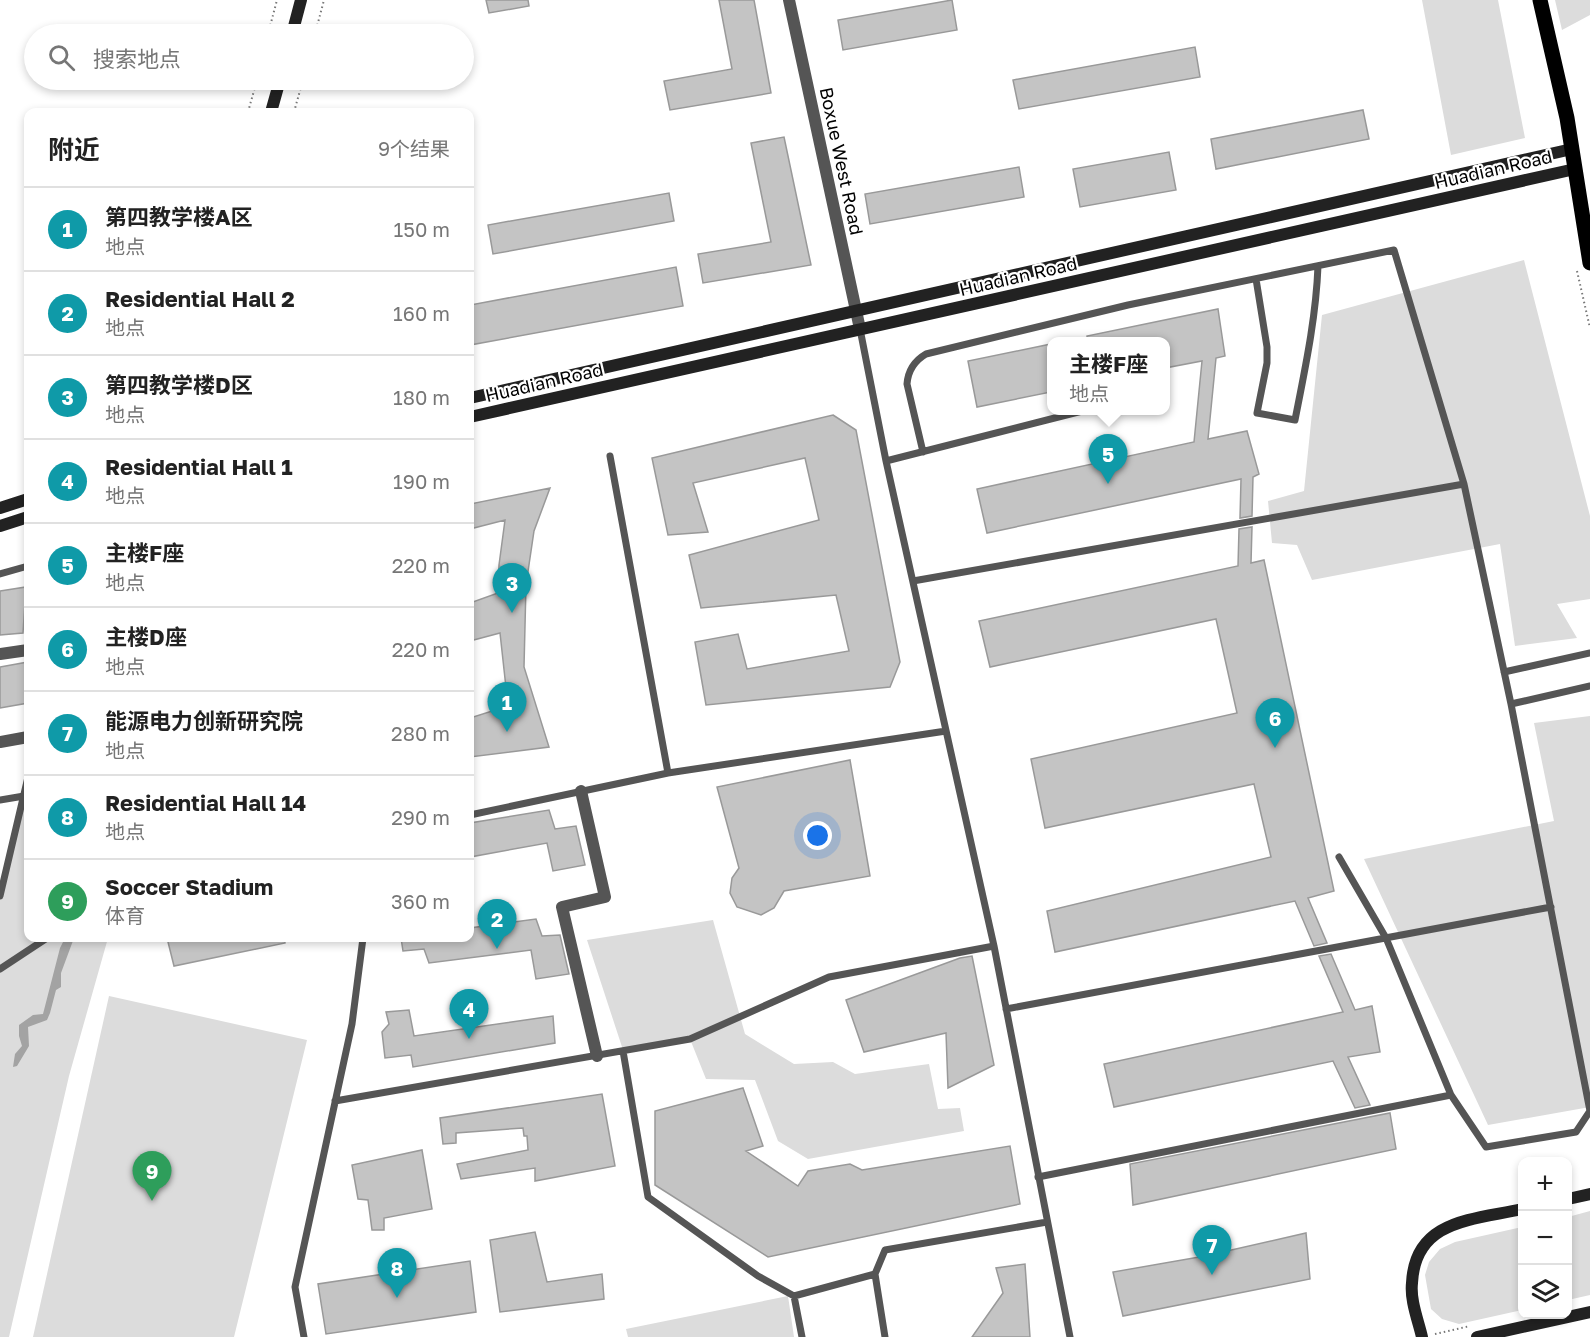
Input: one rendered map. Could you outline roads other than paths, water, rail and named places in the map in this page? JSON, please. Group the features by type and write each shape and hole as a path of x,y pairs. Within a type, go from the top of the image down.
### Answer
{"main road":[{"path":"1540,0 1572,148 1590,263"}],"street":[{"path":"295,24 301,0"},
{"name":"Boxue West Road","path":"789,0 860,329"},
{"path":"272,108 277,90"},
{"name":"Huadian Road","path":"474,397 1572,148"},
{"name":"Huadian Road","path":"474,416 1575,169"},
{"path":"0,508 24,500"},
{"path":"0,526 24,518"},
{"path":"0,654 24,651"},
{"path":"0,742 24,738"},
{"path":"581,792 605,897 562,907 597,1056"},
{"path":"1572,1198 1590,1194"},
{"path":"1422,1336 1411,1284 1422,1247 1439,1230 1451,1225 1518,1210"},
{"path":"1477,1337 1590,1312"}],"lane":[{"path":"923,452 907,377 916,360 926,354 1128,305 1394,250 1464,484 1511,704 1590,1111 1576,1131 1486,1147 1451,1095 1386,938 1339,857"},
{"path":"1256,279 1267,347 1267,363 1257,413 1295,420 1314,317 1318,266"},
{"path":"860,329 886,461 994,946 1070,1337"},
{"path":"886,461 1070,415"},
{"path":"610,456 668,773"},
{"path":"913,581 1464,484"},
{"path":"0,574 24,567"},
{"path":"1504,672 1590,653"},
{"path":"1511,704 1590,686"},
{"path":"474,814 668,773 946,732"},
{"path":"0,800 24,796 0,896"},
{"path":"1006,1010 1551,907"},
{"path":"0,969 41,942"},
{"path":"304,1337 295,1287 352,1024 362,942"},
{"path":"335,1101 690,1039 829,977 994,946"},
{"path":"623,1051 648,1197 758,1276 794,1296 876,1274"},
{"path":"1038,1176 1451,1095"},
{"path":"885,1337 876,1274 885,1250 1047,1222"},
{"path":"794,1296 802,1337"}],"place":[{"name":"主楼F座","path":"1108,484"},
{"name":"第四教学楼D区","path":"512,613"},
{"name":"第四教学楼A区","path":"507,732"},
{"name":"主楼D座","path":"1275,748"},
{"name":"Residential Hall 2","path":"497,949"},
{"name":"Residential Hall 1","path":"469,1039"},
{"name":"Soccer Stadium","path":"152,1201"},
{"name":"能源电力创新研究院","path":"1212,1275"},
{"name":"Residential Hall 14","path":"397,1298"}]}
